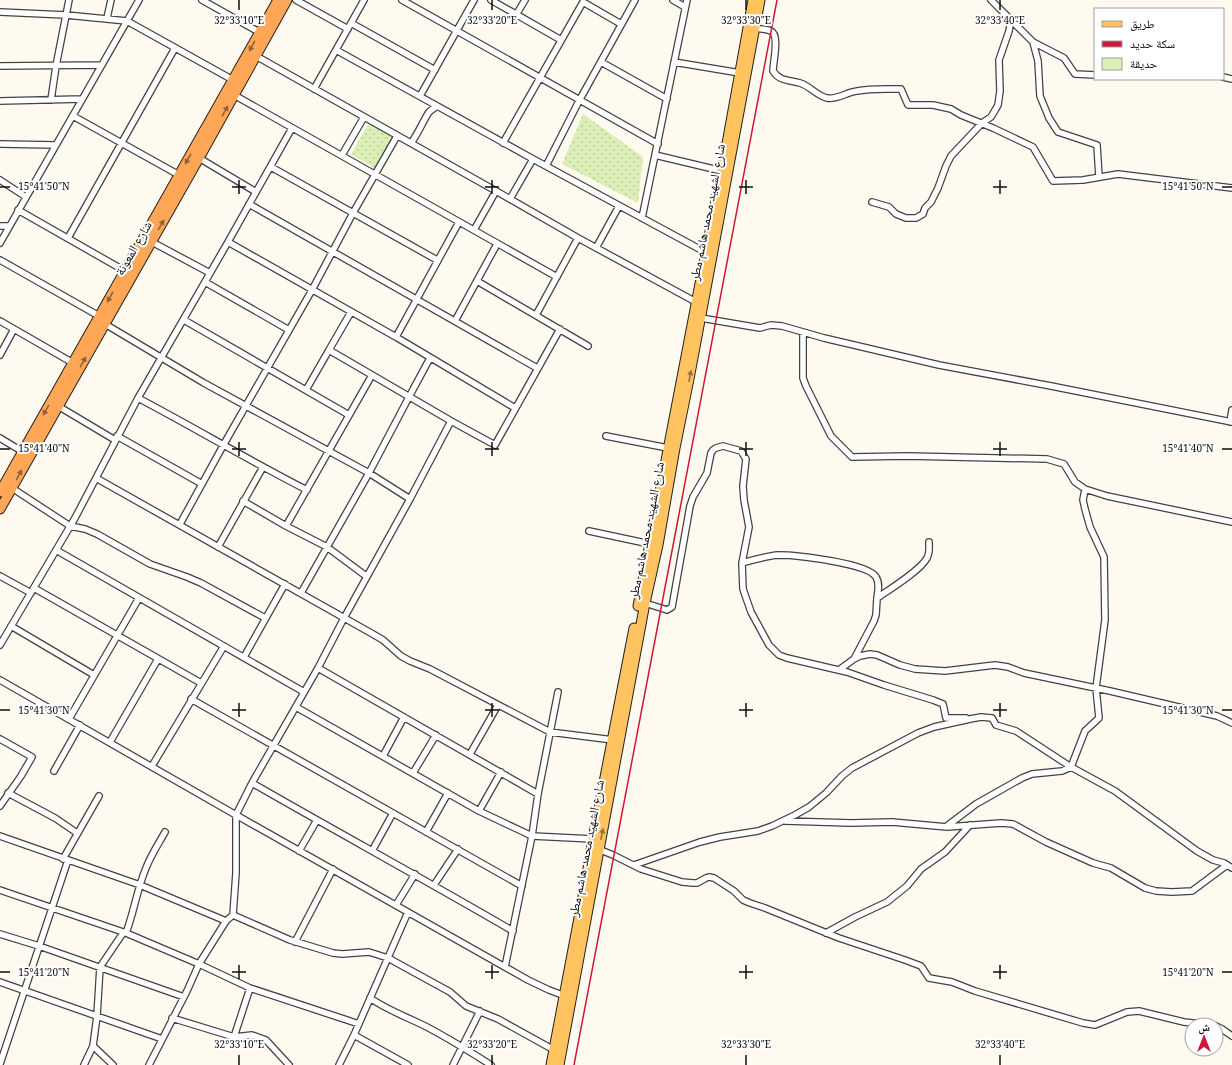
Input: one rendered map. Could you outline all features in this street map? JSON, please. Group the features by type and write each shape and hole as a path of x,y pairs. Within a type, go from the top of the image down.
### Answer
{"highway":[{"name":"شارع المعونة","path":"0,492 278,0"},
{"name":"شارع المعونة","path":"0,509 152,242 287,0"}],"main road":[{"name":"شارع الشهيد محمد هاشم مطر","path":"559,1065 613,740 705,252 722,171 753,0"},
{"name":"شارع الشهيد محمد هاشم مطر","path":"551,1065 658,545 673,455 701,318 760,0"}],"street":[{"path":"51,100 69,0"},
{"path":"107,18 111,0"},
{"path":"0,243 139,0"},
{"path":"202,0 259,32"},
{"path":"296,0 435,70"},
{"path":"314,89 364,0"},
{"path":"402,0 579,101 658,144"},
{"path":"420,96 474,0"},
{"path":"491,0 561,40"},
{"path":"516,15 525,0"},
{"path":"546,166 579,101 635,0"},
{"path":"673,0 685,7"},
{"path":"642,218 687,0"},
{"path":"992,0 1033,42 1064,58 1075,74 1094,75"},
{"path":"503,143 525,106 581,1 621,24"},
{"path":"0,12 66,15 127,21 232,80"},
{"path":"872,202 889,207 896,214 906,218 916,218 923,214 925,208 931,202 938,188 951,156 982,123 991,117 998,105 1000,91 999,60 1009,31 1011,19"},
{"path":"755,28 771,31 776,37 773,71 781,79 803,84 823,97 831,98 854,91 901,89 908,105 933,105 951,109 1033,147 1053,180 1083,180 1118,174 1232,188"},
{"path":"1033,42 1038,62 1039,89 1042,105 1058,132 1097,145 1099,177"},
{"path":"68,238 175,48"},
{"path":"336,50 503,143 705,252"},
{"path":"256,56 578,238 696,302"},
{"path":"601,62 667,99"},
{"path":"674,62 740,73"},
{"path":"0,66 101,65"},
{"path":"234,95 557,277"},
{"path":"0,101 82,99"},
{"path":"411,144 430,110 437,106"},
{"path":"73,116 179,175"},
{"path":"342,156 364,117"},
{"path":"0,645 70,526 138,398 184,320 292,128"},
{"path":"180,524 397,136"},
{"path":"0,144 56,145"},
{"path":"655,155 722,171"},
{"path":"199,158 256,192"},
{"path":"510,199 533,159"},
{"path":"271,167 437,260"},
{"path":"0,180 26,197"},
{"path":"474,230 496,191"},
{"path":"249,204 537,368"},
{"path":"596,248 619,206"},
{"path":"18,210 125,270"},
{"path":"396,337 459,222"},
{"path":"0,226 10,226"},
{"path":"536,315 578,238"},
{"path":"152,242 210,273"},
{"path":"228,242 396,337 515,408"},
{"path":"454,321 497,244"},
{"path":"0,260 99,316"},
{"path":"477,281 588,346"},
{"path":"205,282 288,330"},
{"path":"306,390 350,312"},
{"path":"701,318 760,328 771,325 782,326 824,338 940,365 1231,422 1232,410"},
{"path":"184,320 349,415"},
{"path":"0,321 73,363"},
{"path":"104,324 246,406 369,473 410,499"},
{"path":"0,355 14,329"},
{"path":"329,350 451,422 495,444 560,329"},
{"path":"802,332 803,378 806,386 831,436 852,457 907,456 1047,459 1064,464 1075,482 1086,489 1107,496 1232,522"},
{"path":"302,593 369,473 430,358"},
{"path":"286,526 372,375"},
{"path":"138,398 307,490"},
{"path":"58,406 202,484"},
{"path":"149,1065 199,964 226,921 233,915 236,873 236,815 318,668 366,576 410,499 451,422"},
{"path":"606,436 668,448"},
{"path":"0,438 23,452"},
{"path":"645,603 667,610 672,607 690,506 693,497 707,473 711,453 719,446 741,451 746,459 743,486 749,527 742,563 742,583 745,595 756,622 766,640 774,650 779,655 787,658 857,674 884,686 933,700 943,704 946,718 961,717 970,719"},
{"path":"218,547 263,467"},
{"path":"96,478 180,524 383,640 401,656 430,669 550,732 613,740"},
{"path":"12,488 70,526 85,529 97,534 150,564 201,583 265,618"},
{"path":"946,827 976,804 1022,778 1032,774 1062,771 1071,767 1086,731 1099,718 1096,688 1105,620 1104,557 1090,527 1085,509 1084,500 1086,489"},
{"path":"243,501 327,548 366,576"},
{"path":"589,531 650,544"},
{"path":"878,598 905,579 925,561 928,556 929,542"},
{"path":"56,550 304,692"},
{"path":"742,563 768,556 788,555 860,567 873,573 877,577 878,583 876,615 854,659"},
{"path":"0,576 32,591 201,682"},
{"path":"244,657 285,584"},
{"path":"69,719 139,598"},
{"path":"11,626 94,675"},
{"path":"152,766 201,682 224,646"},
{"path":"839,670 854,659 870,654 877,655 908,668 945,671 995,666 1008,667 1024,673 1217,716 1232,723"},
{"path":"110,742 158,659"},
{"path":"318,668 538,794"},
{"path":"0,680 505,967 549,990 565,996"},
{"path":"505,967 532,836 538,794 558,692"},
{"path":"191,699 522,886"},
{"path":"470,754 498,705"},
{"path":"296,707 479,811 532,836 595,846 634,866 659,876 682,882 697,883 709,877 714,878 734,891 743,900 826,933 921,966 929,978 952,982 975,991 1083,1024 1095,1025 1127,1012 1139,1011 1184,1022"},
{"path":"383,756 404,717"},
{"path":"634,866 700,842 758,831 783,821 809,807 826,793 842,776 862,763 918,733 934,727 981,717 992,718 996,725 1016,731 1071,767 1115,791 1197,851 1232,868"},
{"path":"54,771 80,725"},
{"path":"413,773 436,735"},
{"path":"0,739 32,757 0,806"},
{"path":"479,811 501,772"},
{"path":"252,784 434,885 513,931"},
{"path":"8,793 55,818 77,833"},
{"path":"426,832 448,793"},
{"path":"0,1064 52,908 65,859 77,833 99,796"},
{"path":"372,851 393,813"},
{"path":"299,851 317,820"},
{"path":"783,821 851,824 892,822 946,827 1006,823 1013,824 1080,858 1111,868 1145,888 1156,891 1192,891 1227,865"},
{"path":"826,933 887,902 907,886 921,869 945,852 970,825"},
{"path":"84,1065 93,1046 97,1016 100,967 125,933 146,867 165,832"},
{"path":"0,836 140,885 226,921"},
{"path":"434,885 458,850"},
{"path":"295,942 333,869"},
{"path":"396,905 414,874"},
{"path":"0,890 125,933 199,964 250,988 359,1024"},
{"path":"339,1065 359,1024 408,912"},
{"path":"233,915 295,942 332,953 369,952 388,958 450,992 466,1006 498,1019 554,1050"},
{"path":"0,934 184,996"},
{"path":"0,982 162,1039"},
{"path":"234,1037 250,988"},
{"path":"370,998 463,1046 491,1065"},
{"path":"453,1065 480,1011"},
{"path":"172,1018 234,1037 252,1034 266,1040 289,1065"},
{"path":"354,1035 408,1065"},
{"path":"93,1046 114,1065"}],"green space":[{"path":"583,114 643,157 638,203 562,164"},
{"path":"369,123 393,137 375,168 351,154"}],"railway":[{"path":"574,1065 777,0"}]}
